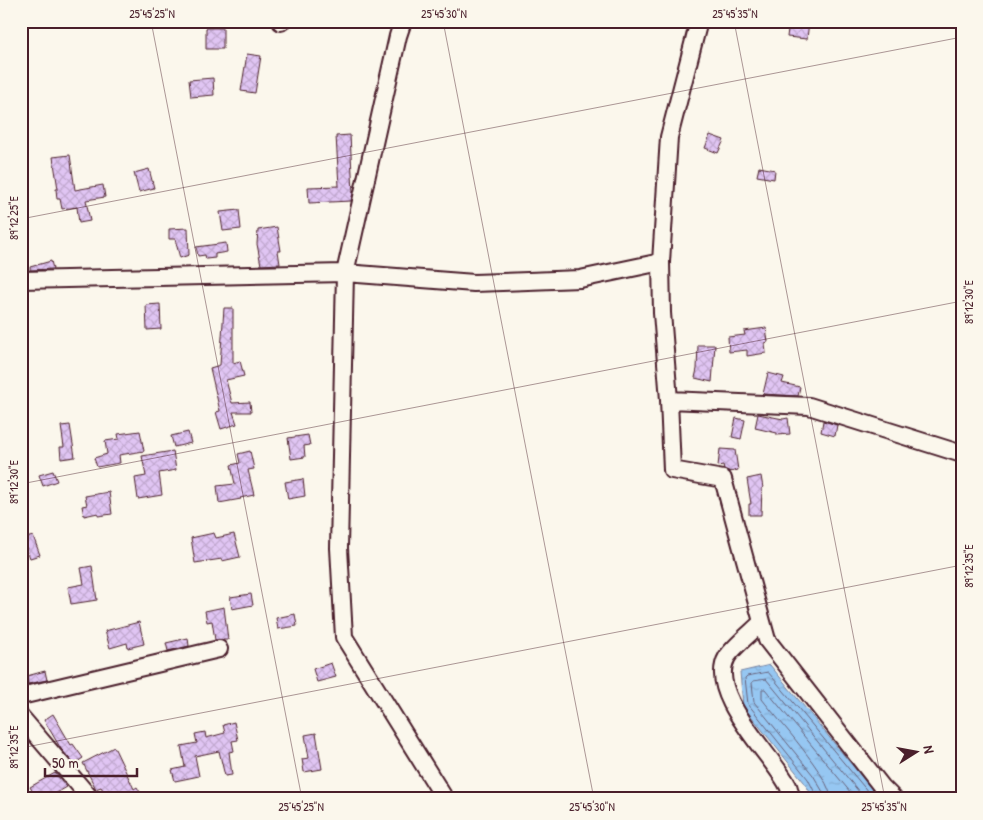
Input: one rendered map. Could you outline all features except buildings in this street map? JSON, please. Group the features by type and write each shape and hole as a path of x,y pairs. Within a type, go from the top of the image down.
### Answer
{"street":[{"path":"403,21 398,36 345,273 339,548 344,636 445,799"},
{"path":"699,21 669,137 661,262 662,313 672,470 723,479 767,640 882,787 894,799"},
{"path":"21,280 345,273 474,283 580,278 661,262"},
{"path":"669,400 809,406 962,454"},
{"path":"762,622 727,656 723,668 726,692 746,729 788,785 791,799"},
{"path":"21,696 219,650"},
{"path":"21,717 91,799"}],"water":[{"path":"770,665 880,799 814,799 804,782 743,706 740,672"}]}
